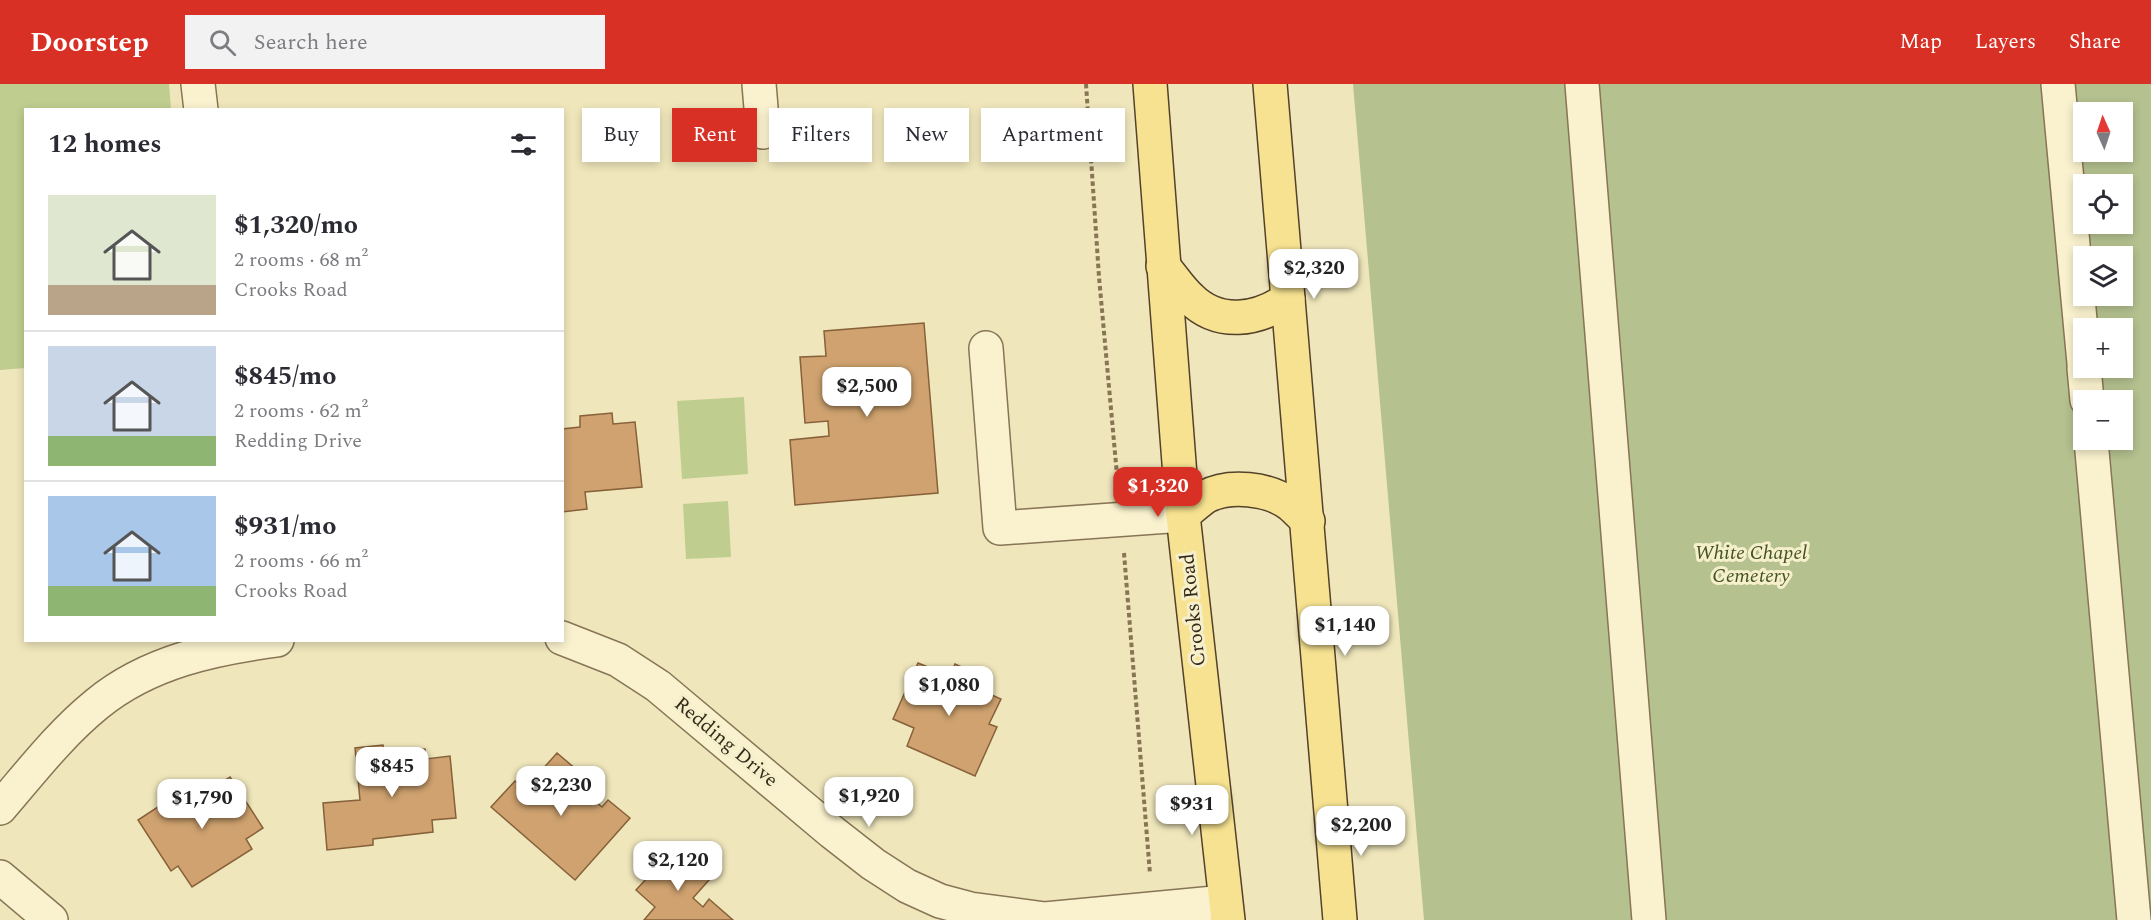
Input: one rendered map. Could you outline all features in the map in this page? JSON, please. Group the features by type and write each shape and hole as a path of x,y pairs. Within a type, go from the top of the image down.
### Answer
{"main road":[{"name":"Crooks Road","path":"1150,84 1183,515 1226,911"},
{"path":"1270,84 1340,920"},
{"path":"1163,266 1190,298 1217,315 1235,318 1254,316 1273,309 1288,299"},
{"path":"1183,515 1206,497 1225,490 1246,490 1271,495 1290,504 1308,521"}],"street":[{"path":"198,84 201,108"},
{"path":"759,84 763,132"},
{"path":"1582,84 1649,920"},
{"path":"2058,84 2080,318"},
{"path":"986,348 1000,528 1183,515"},
{"path":"2092,450 2134,920"},
{"name":"Redding Drive","path":"564,639 618,660 658,686 865,858 907,886 940,900 970,909 1045,919 1226,911"},
{"path":"0,808 63,735 98,703 122,687 189,656 264,642"},
{"path":"0,877 51,920"}],"path":[{"path":"1086,84 1100,289 1119,497"},
{"path":"1124,549 1151,883"}],"green space":[{"path":"0,84 169,84 171,108 24,108 24,368 0,370"},
{"name":"White Chapel Cemetery","path":"1353,84 2151,84 2151,920 1424,920"},
{"path":"744,397 748,474 682,479 677,401"},
{"path":"728,501 731,557 686,559 683,504"}],"building":[{"path":"924,323 938,493 795,505 790,440 829,436 828,421 805,423 800,357 826,356 824,331"},
{"path":"612,413 613,424 635,422 642,487 585,492 587,509 564,512 564,429 580,427 580,416"},
{"path":"918,663 950,676 955,664 979,675 974,687 1001,699 989,724 997,727 975,776 907,746 914,728 893,719"},
{"path":"383,745 384,753 425,749 426,759 450,756 456,818 432,820 433,832 373,839 373,845 327,850 323,803 360,800 355,748"},
{"path":"557,753 584,776 576,785 602,807 608,800 630,818 575,880 491,807 515,781 525,789"},
{"path":"230,777 263,828 246,839 252,849 192,887 178,866 171,871 138,820 190,786 198,798"},
{"path":"674,849 709,880 693,898 703,907 709,899 733,920 644,920 655,907 636,890"}]}
